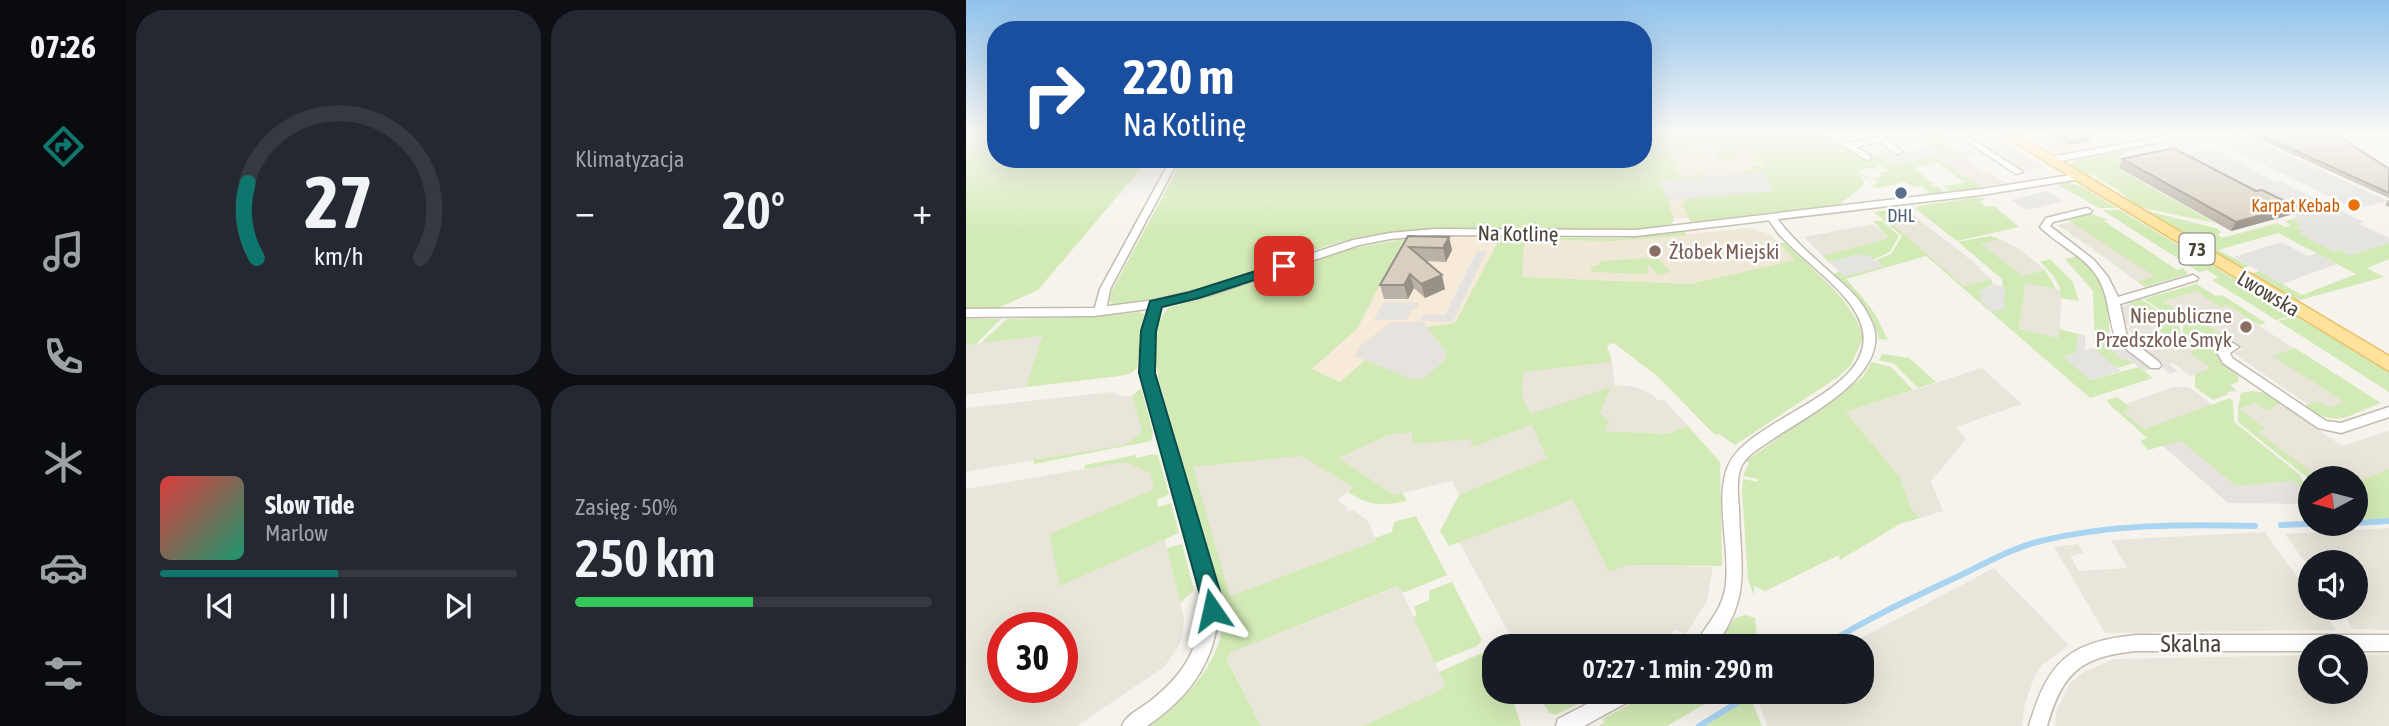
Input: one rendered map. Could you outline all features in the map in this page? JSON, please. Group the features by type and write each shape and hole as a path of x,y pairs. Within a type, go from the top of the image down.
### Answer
{"main road":[{"name":"Lwowska","path":"2061,167 2389,365"}],"street":[{"path":"2011,167 2019,172"},
{"path":"1100,311 1110,279 1170,168"},
{"name":"Na Kotlinę","path":"966,313 1100,311 1155,304 1194,295 1348,245 1381,237 1434,232 1626,234 1773,219 2077,177"},
{"path":"2087,211 2049,220 2045,225 2095,267 2106,281 2114,302 2122,339 2155,365"},
{"path":"1712,634 1729,609 1735,587 1731,480 1735,463 1746,450 1851,378 1866,358 1871,344 1870,326 1857,305 1773,219"},
{"path":"2114,302 2193,278"},
{"path":"1131,726 1167,700 1195,670 1207,640 1212,610 1211,595 1147,373 1146,351 1155,304"},
{"path":"2233,347 2222,352 2227,360 2323,425 2341,428 2389,412"},
{"name":"Skalna","path":"2038,726 2045,702 2059,672 2078,658 2105,647 2136,643 2389,643"},
{"path":"1565,726 1606,704"}],"shaded area":[{"path":"1660,167 1770,167 1798,207 1662,220"},
{"path":"1950,167 1975,167 2005,183 1978,187"},
{"path":"2016,167 2044,167 2023,171"},
{"path":"2201,167 2248,167 2274,182 2280,181 2364,222 2359,224 2389,238 2389,243 2349,255 2341,250 2334,252 2298,233 2303,231 2296,227 2302,225 2292,219 2297,217"},
{"path":"2268,167 2314,167 2388,201 2355,209"},
{"path":"1763,172 1774,191 1667,200 1660,181"},
{"path":"2046,191 2064,201 2027,210 2011,200"},
{"path":"1917,218 1981,268 1979,269 1991,279 1964,286 1891,224"},
{"path":"2072,222 2121,251 2156,276 2138,282 2057,225"},
{"path":"1873,224 1890,238 1823,256 1804,237"},
{"name":"Żłobek Miejski","path":"1750,228 1769,234 1796,260 1690,284 1522,277 1523,240 1614,241"},
{"path":"1494,237 1497,242 1455,323 1427,327 1423,322 1356,356 1365,360 1340,382 1312,369 1357,329 1404,239"},
{"path":"2000,239 2020,249 2045,270 2023,276 1980,244"},
{"path":"2281,242 2308,256 2316,253 2337,264 2282,284 2234,257"},
{"path":"1477,251 1487,251 1453,322 1420,321 1423,315 1445,315"},
{"path":"1860,254 1870,256 1883,267 1844,276 1829,262"},
{"path":"2025,283 2062,290 2059,338 2019,329"},
{"path":"1993,284 2005,288 2004,310 1991,311 1979,299 1982,298 1979,292"},
{"path":"2196,291 2220,307 2227,305 2295,349 2356,402 2332,411 2309,405 2233,353 2243,349 2201,320 2193,322 2162,301"},
{"path":"2141,299 2179,325 2180,333 2200,347 2195,349 2212,368 2190,376 2135,339 2138,338 2127,329 2130,327 2119,319 2122,317 2122,307"},
{"path":"1383,302 1419,303 1406,320 1374,320"},
{"path":"1392,322 1423,322 1445,351 1446,359 1424,378 1412,380 1355,356 1362,344"},
{"path":"2124,331 2178,371 2170,374 2160,366 2144,371 2129,359 2123,360 2110,349 2110,336"},
{"path":"2079,334 2085,336 2085,350 2093,348 2121,371 2090,380 2063,357 2076,353"},
{"path":"1042,336 1026,387 966,395 966,345"},
{"path":"1612,362 1615,385 1636,387 1658,400 1665,401 1688,426 1667,434 1604,431 1604,418 1600,412 1602,402 1610,393 1531,414 1522,396 1523,372"},
{"path":"1982,368 2022,404 1956,427 1966,439 1931,481 1943,511 1920,518 1911,509 1900,477 1846,412"},
{"path":"2173,387 2189,387 2213,405 2144,429 2122,411 2130,407 2126,404"},
{"path":"1112,392 1133,397 1142,432 1124,445 966,472 966,408"},
{"path":"2267,395 2342,446 2389,431 2389,478 2368,485 2368,466 2298,466 2298,470 2238,421 2238,407"},
{"path":"1531,424 1548,458 1459,495 1452,481 1394,495 1338,458 1388,435 1412,432 1412,444 1474,438 1471,448"},
{"path":"2177,440 2186,443 2236,486 2295,481 2298,486 2298,504 2228,503 2162,445"},
{"path":"1301,456 1353,487 1338,500 1347,511 1353,510 1368,521 1376,541 1230,596 1192,467"},
{"path":"1125,462 1150,473 1155,489 1050,534 1060,585 1165,538 1184,619 1178,647 1164,667 1077,726 967,726 966,489"},
{"path":"1573,500 1627,565 1713,567 1707,601 1686,634 1674,629 1670,634 1509,634 1459,542"},
{"path":"2389,528 2389,630 2353,629 2347,620 2368,620 2368,550 2298,550 2298,552 2285,534 2368,536 2368,529"},
{"path":"2265,532 2298,578 2298,620 2329,620 2336,630 2105,633 2054,547 2078,544 2084,553 2070,556 2079,571 2127,568 2111,540"},
{"path":"1994,568 2069,645 2042,665 2034,678 2025,704 2022,726 1767,726 1759,704 1874,704 1874,634 1869,634"},
{"path":"1399,586 1445,684 1441,690 1362,726 1261,726 1227,659 1230,653"},
{"path":"2389,654 2389,726 2055,726 2057,709 2070,683 2084,672 2114,659 2298,655 2298,704 2368,704 2368,655"}],"green space":[{"path":"966,167 1141,168 1038,290 994,310 966,310"},
{"path":"1675,167 1679,177 1705,177 1661,181 1674,220 1668,227 1400,231 1338,243 1179,296 1113,304 1109,296 1178,168"},
{"path":"1752,167 1877,167 1881,171 1871,168 1856,171 1871,179 1860,176 1864,182 1862,187 1834,208 1691,223 1682,204 1688,198 1773,191 1763,172 1744,174 1742,171 1753,170"},
{"path":"1882,167 1917,167 1913,168 1934,184 1928,186 1938,187 1946,194 1926,197 1922,194 1930,193 1922,186 1913,187 1905,182 1879,188 1870,186 1878,183 1874,178 1881,177 1879,173 1890,171"},
{"path":"1943,167 1950,167 1983,189 1951,192 1943,186 1965,183"},
{"path":"2073,167 2120,167 2117,168 2215,223 2139,207 2117,189 2090,173 2088,174 2092,177"},
{"path":"2069,183 2081,186 2117,208 2099,208 2058,185"},
{"path":"1980,197 1986,200 1979,201 1986,207 1994,206 2019,227 1957,241 1916,209 1918,206"},
{"path":"1904,208 1917,218 1892,224 1964,286 1991,279 1993,284 1979,292 1991,311 2004,309 2002,279 1958,242 1990,236 2000,239 1981,244 2023,276 2045,270 2056,289 2025,283 2019,329 2058,338 2059,329 2079,334 2076,353 2064,356 2090,380 2139,367 2153,378 2090,398 1926,256 1846,279 1870,307 1888,340 1879,339 1867,311 1832,274 1840,272 1844,276 1882,266 1876,260 1891,254 1902,236 1874,212"},
{"path":"2102,210 2120,210 2294,315 2276,320 2212,280 2218,277 2207,270 2199,272"},
{"path":"2147,211 2216,228 2221,232 2218,235 2222,238 2277,223 2285,227 2291,226 2285,221 2292,219 2303,225 2297,228 2304,231 2299,233 2334,252 2341,250 2349,255 2389,243 2389,259 2367,268 2384,277 2297,301 2251,274 2259,271 2302,295 2356,274 2278,233 2218,250 2250,266 2241,268"},
{"path":"2092,214 2109,220 2104,221 2177,270 2183,268 2188,274 2145,287 2138,282 2154,276 2065,218"},
{"path":"1873,221 1882,221 1899,236 1890,252 1874,259 1860,254 1829,262 1823,256 1889,238"},
{"path":"1685,232 1686,235 1613,241 1524,240 1522,277 1690,284 1795,260 1779,243 1785,243 1831,286 1859,325 1863,338 1851,365 1838,377 1735,445 1719,434 1715,435 1657,376 1614,343 1607,345 1612,362 1523,372 1522,396 1531,414 1611,387 1600,412 1609,422 1604,431 1667,434 1688,426 1720,462 1722,566 1627,565 1609,572 1573,500 1449,546 1440,531 1459,495 1547,458 1531,425 1470,448 1473,439 1412,444 1412,432 1388,435 1339,458 1394,495 1402,492 1407,501 1390,504 1376,504 1356,497 1348,492 1353,487 1301,456 1193,467 1230,596 1376,541 1375,538 1392,532 1394,522 1416,516 1447,575 1403,593 1398,586 1230,653 1227,660 1261,726 1146,726 1177,703 1203,674 1220,639 1223,620 1222,601 1159,381 1155,352 1156,333 1168,308 1354,248 1404,239 1357,329 1312,369 1340,382 1365,360 1411,379 1424,378 1446,359 1445,351 1427,327 1455,323 1497,243 1494,237 1623,238"},
{"path":"2079,256 2090,267 2103,288 2108,309 2110,349 2134,363 2117,368 2095,350 2093,291 2065,259"},
{"path":"1658,259 1671,272 1657,275 1649,263 1647,274 1591,272 1592,266 1597,266 1602,261"},
{"path":"2050,259 2073,282 2079,301 2061,298 2058,283 2040,262"},
{"path":"2196,284 2216,296 2222,295 2266,323 2259,325 2227,305 2220,307 2196,291 2163,301 2193,322 2200,320 2226,337 2207,341 2205,334 2197,330 2192,332 2196,336 2203,335 2204,341 2195,341 2183,333 2183,325 2144,299"},
{"path":"2141,299 2179,325 2180,333 2192,342 2180,345 2155,327 2167,323 2151,312 2140,311 2129,303"},
{"path":"1139,312 1144,314 1137,368 1120,376 1026,387 1042,336 981,343 1007,319 1094,317"},
{"path":"2296,316 2389,372 2389,392 2278,321"},
{"path":"966,319 1001,319 976,344 966,345"},
{"path":"2203,346 2215,346 2219,357 2239,377 2238,382 2230,385 2237,391 2227,392 2229,394 2213,400 2195,387 2195,374 2211,368 2189,352"},
{"path":"2295,348 2381,403 2350,416 2334,419 2304,406 2318,401 2330,408 2344,402 2273,356"},
{"path":"1882,354 1909,358 1936,382 1918,388 1894,364 1879,360"},
{"path":"1872,362 1891,367 1913,390 1846,412 1900,477 1911,509 1920,518 1900,524 1840,560 1839,555 1765,591 1754,586 1754,595 1748,580 1742,491 1743,479 1758,482 1758,479 1743,476 1749,463 1746,461 1862,378"},
{"path":"1141,388 1153,433 1151,441 1034,464 1033,460 1124,445 1142,432 1132,396"},
{"path":"2241,393 2265,393 2282,403 2266,410 2255,402 2239,409 2265,428 2258,432 2304,466 2298,466 2298,470 2239,423 2238,407"},
{"path":"2117,397 2131,408 2123,412 2144,429 2230,398 2233,401 2234,422 2298,473 2298,485 2295,481 2236,486 2181,441 2148,450 2140,441 2147,438 2107,400"},
{"path":"1158,455 1169,494 1157,500 1158,507 1171,503 1179,533 1060,586 1049,534 1154,489 1150,473 1125,462 1084,469 1085,465"},
{"path":"2389,469 2389,518 2368,519 2368,477"},
{"path":"1182,544 1194,590 1180,603 1167,548"},
{"path":"1452,582 1482,640 1477,646 1435,663 1413,617 1417,615 1414,607 1429,600 1430,590"},
{"path":"1745,615 1755,618 1757,634 1724,634 1735,618"},
{"path":"1482,653 1482,704 1514,704 1521,726 1362,726 1441,690 1445,684 1439,672"},
{"path":"1544,704 1578,704 1555,715"},
{"path":"1630,704 1705,704 1667,726 1598,726 1604,723 1603,719"},
{"path":"1739,704 1753,704 1762,726 1705,726"}],"building":[{"path":"2136,167 2209,167 2256,191 2262,190 2295,206 2236,222"},
{"path":"2332,167 2386,167 2389,169 2389,193"},
{"path":"1408,236 1449,237 1443,248 1409,247 1442,275 1421,284 1410,274 1404,285 1380,285"}],"waterway":[{"path":"2368,522 2389,521"},
{"path":"2281,525 2298,524"},
{"path":"1844,634 2009,552 2041,541 2121,528 2175,525 2255,526"},
{"path":"1699,726 1735,704"}],"place":[{"name":"DHL","path":"1901,193"},
{"name":"Karpat Kebab","path":"2354,205"},
{"name":"Żłobek Miejski","path":"1655,251"},
{"name":"Niepubliczne Przedszkole Smyk","path":"2246,327"}],"route":[{"path":"1212,610 1211,595 1147,373 1149,331 1155,304 1194,295 1284,266"}]}
